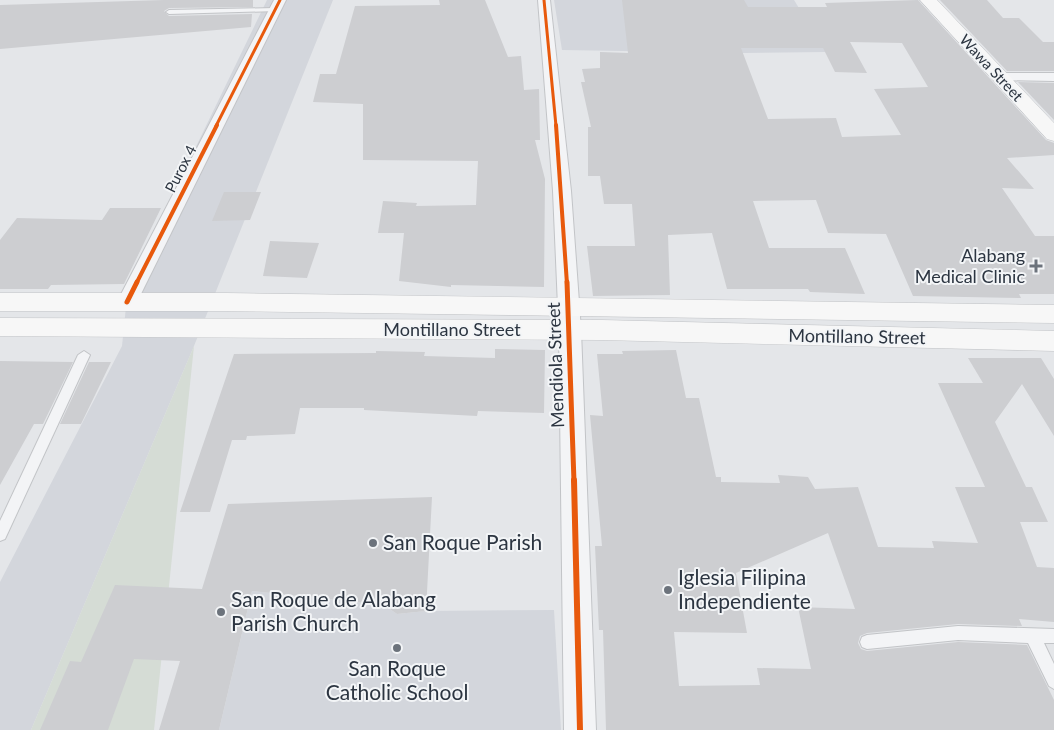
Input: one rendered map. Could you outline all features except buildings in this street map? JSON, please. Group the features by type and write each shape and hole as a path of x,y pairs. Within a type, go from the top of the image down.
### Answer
{"main road":[{"name":"Wawa Street","path":"928,0 1054,135"},
{"name":"Montillano Street","path":"0,302 188,303 1054,341"},
{"path":"134,329 137,302"},
{"path":"179,329 188,303"},
{"name":"Montillano Street","path":"0,327 179,329 569,319 1054,314"}],"street":[{"name":"Mendiola Street","path":"544,0 562,192 569,319 580,730"},
{"name":"Purox 4","path":"137,302 256,47 278,5"},
{"path":"999,77 1054,77"}],"lane":[{"path":"169,12 278,5"},
{"path":"0,535 84,355"},
{"path":"867,642 958,633 1054,636"},
{"path":"1033,636 1054,681"}],"shaded area":[{"path":"267,0 333,0 194,346 31,730 0,730 0,582 122,346 128,287"},
{"path":"554,0 794,0 826,52 744,53 562,50"},
{"path":"194,346 154,730 31,730"},
{"name":"San Roque Catholic School","path":"252,591 384,605 397,614 426,611 554,610 561,730 219,730"}],"cycle path":[{"path":"127,302 280,0"},
{"path":"544,0 562,191 570,330 580,730"}],"place":[{"name":"Alabang Medical Clinic","path":"1036,266"},
{"name":"San Roque Parish","path":"373,543"},
{"name":"Iglesia Filipina Independiente","path":"668,590"},
{"name":"San Roque de Alabang Parish Church","path":"221,612"},
{"name":"San Roque Catholic School","path":"397,648"}]}
